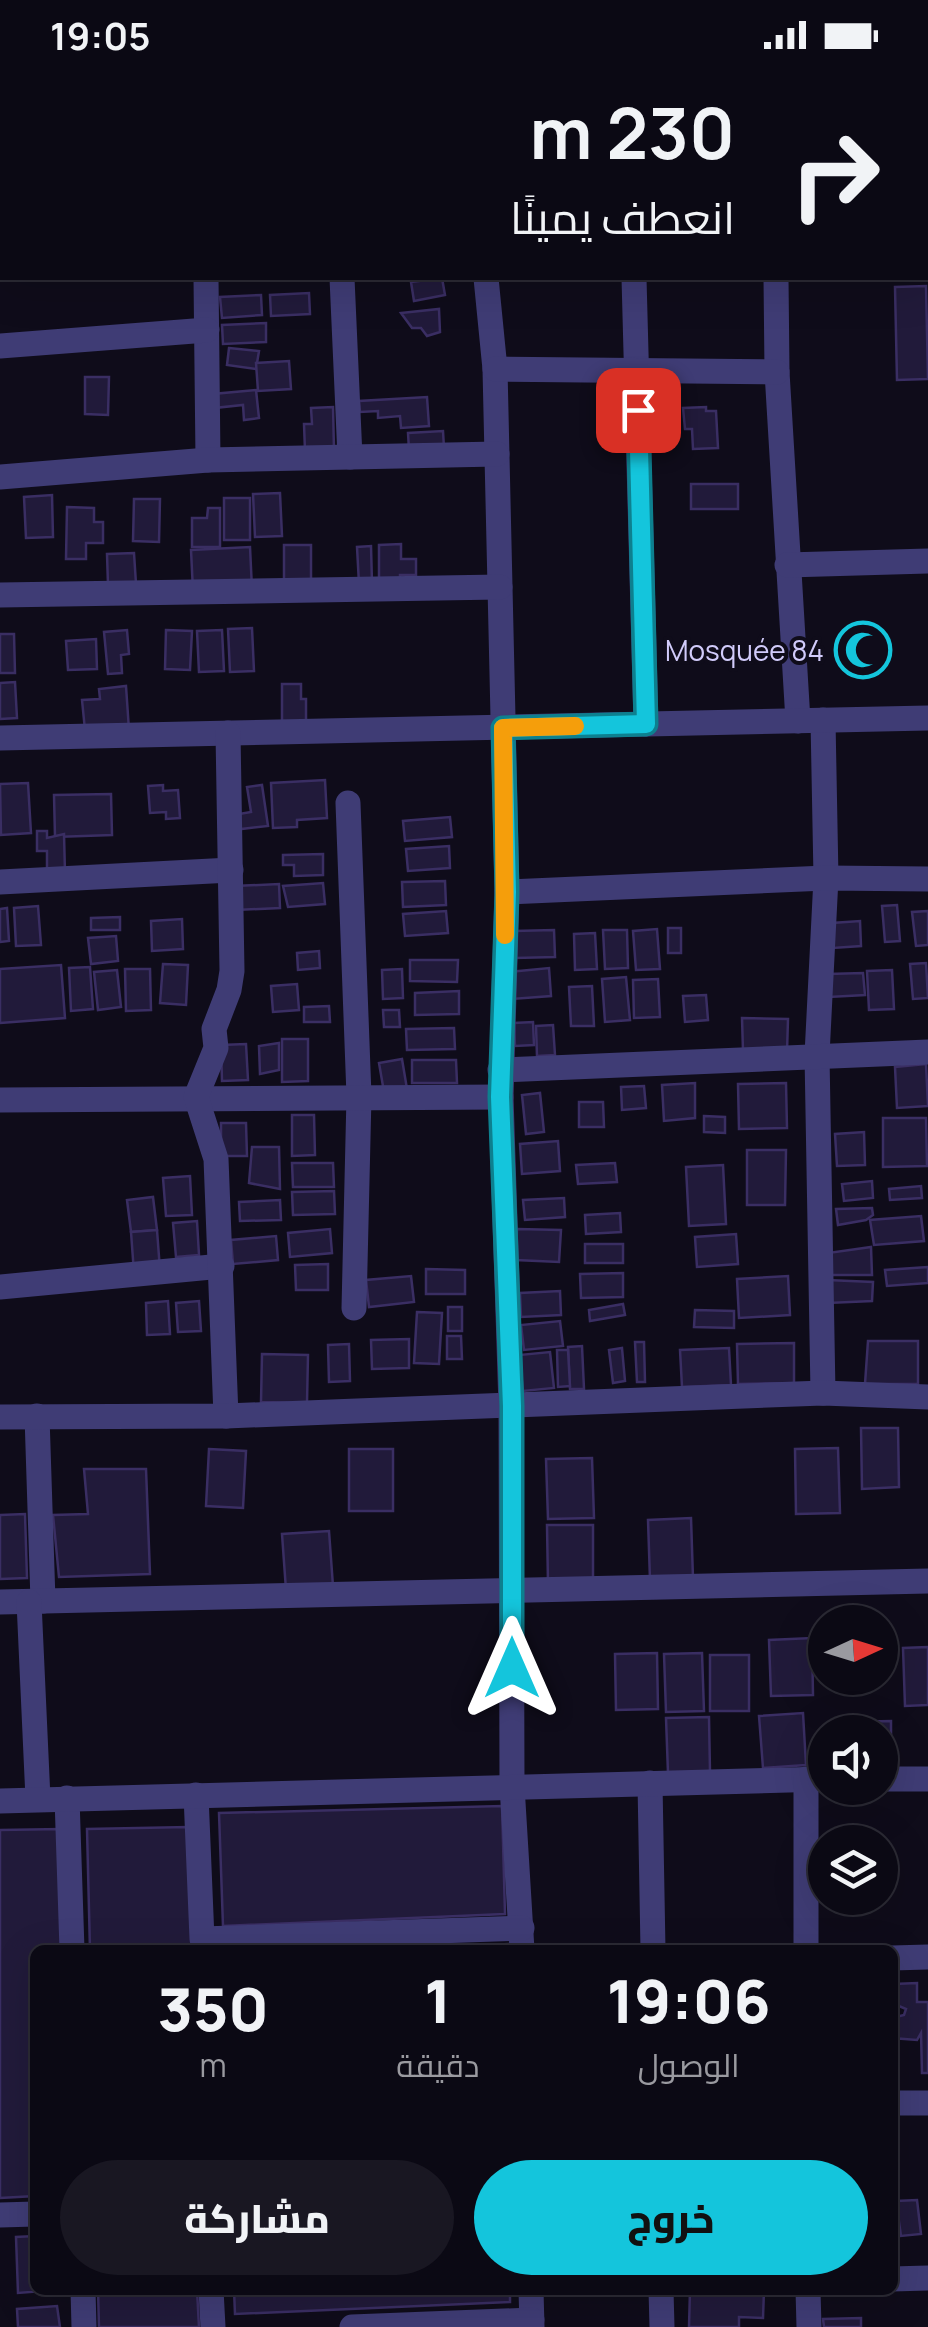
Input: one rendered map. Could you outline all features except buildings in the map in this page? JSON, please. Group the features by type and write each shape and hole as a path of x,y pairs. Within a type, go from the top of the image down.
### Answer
{"street":[{"path":"206,280 208,460"},
{"path":"342,280 350,457"},
{"path":"196,1795 202,1945 522,1939 512,1786 512,1406 500,1097 507,892 495,369 486,280"},
{"path":"634,280 646,724"},
{"path":"776,280 787,565 810,720 826,878 817,1055 823,1393"},
{"path":"0,346 207,330"},
{"path":"495,369 777,372"},
{"path":"0,477 208,460 497,454"},
{"path":"787,565 928,561"},
{"path":"0,595 500,587"},
{"path":"0,738 928,718"},
{"path":"226,1416 216,1159 196,1097 216,1048 218,1016 229,990 228,733"},
{"path":"348,803 359,1096 354,1308"},
{"path":"0,882 231,870"},
{"path":"507,892 826,878 928,879"},
{"path":"500,1070 928,1052"},
{"path":"0,1100 500,1097"},
{"path":"0,1287 222,1266"},
{"path":"0,1416 226,1416 823,1393 928,1397"},
{"path":"36,1416 38,1800"},
{"path":"0,1602 928,1581"},
{"path":"0,1801 808,1779"},
{"path":"898,1779 928,1779"},
{"path":"650,1783 653,1945"},
{"path":"67,1798 72,1945"},
{"path":"806,1945 814,1805"},
{"path":"898,1958 928,1956"},
{"path":"898,2103 928,2104"},
{"path":"0,2214 30,2214"},
{"path":"898,2279 928,2278"},
{"path":"83,2295 84,2327"},
{"path":"212,2295 212,2327"},
{"path":"352,2327 532,2323 531,2295"},
{"path":"661,2295 662,2327"},
{"path":"808,2295 808,2327"}],"slow traffic":[{"path":"505,935 503,728 575,726"}],"place":[{"name":"Mosquée 84","path":"863,650"}],"route":[{"path":"512,1668 512,1406 500,1097 507,892 503,728 646,724 638,410"}]}
